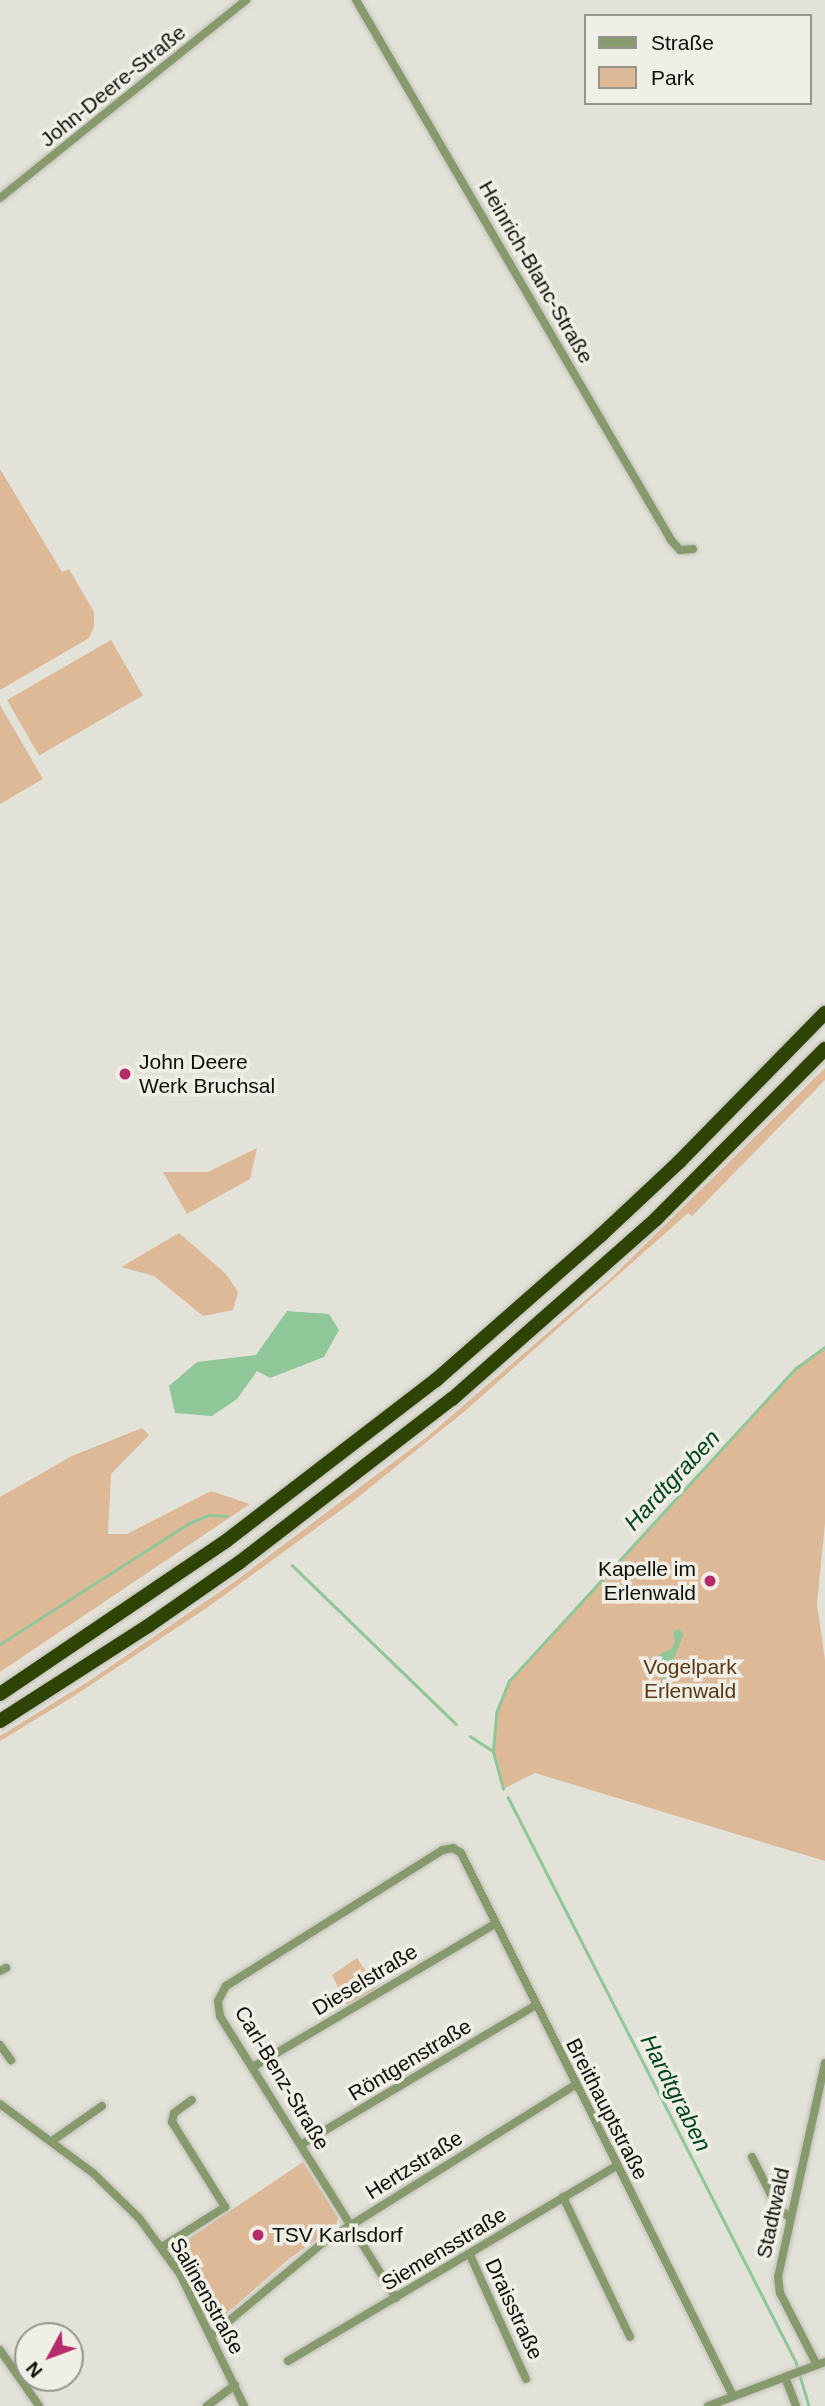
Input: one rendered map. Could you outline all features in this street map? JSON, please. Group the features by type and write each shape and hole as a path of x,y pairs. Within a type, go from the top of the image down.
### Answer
{"highway":[{"path":"0,1694 226,1541 372,1432 436,1380 601,1235 825,1013"},
{"path":"0,1721 115,1648 240,1562 452,1399 646,1227 825,1049"}],"street":[{"name":"John-Deere-Straße","path":"0,198 246,0"},
{"name":"Heinrich-Blanc-Straße","path":"356,0 671,540 680,550 693,549"},
{"name":"Breithauptstraße","path":"443,1850 453,1848 461,1853 733,2396"},
{"name":"Carl-Benz-Straße","path":"396,2298 220,2016 218,2001 226,1986 443,1850"},
{"name":"Dieselstraße","path":"253,2067 495,1924"},
{"name":"Röntgenstraße","path":"302,2144 536,2005"},
{"path":"0,2045 11,2060"},
{"name":"Stadtwald","path":"821,2363 780,2293 778,2277 789,2217 825,2063"},
{"name":"Hertzstraße","path":"211,2336 307,2254 575,2085"},
{"path":"162,2247 225,2207 172,2122 174,2113 192,2100"},
{"name":"Salinenstraße","path":"0,2104 52,2141 117,2195 162,2247 211,2336 244,2406"},
{"path":"52,2141 102,2106"},
{"path":"752,2157 777,2207 789,2217"},
{"name":"Siemensstraße","path":"288,2361 616,2166"},
{"path":"563,2197 630,2337"},
{"name":"Draisstraße","path":"470,2255 526,2379"},
{"path":"0,2350 39,2406"},
{"path":"708,2406 821,2363"},
{"path":"787,2376 796,2406"},
{"path":"207,2406 235,2385"}],"green space":[{"path":"0,469 62,572 69,569 94,612 94,627 89,638 0,690"},
{"path":"111,640 143,695 39,755 7,700"},
{"path":"0,705 43,779 0,804"},
{"path":"825,1068 825,1080 692,1216 688,1213 465,1411 352,1502 208,1607 74,1696 0,1741 0,1736 89,1681 234,1582 428,1436 611,1278"},
{"path":"257,1148 250,1179 187,1214 163,1172 208,1172"},
{"path":"179,1233 226,1274 238,1292 233,1310 203,1316 154,1276 121,1267"},
{"name":"Vogelpark Erlenwald","path":"825,1348 825,1523 817,1604 825,1660 825,1861 535,1773 503,1789 493,1751 496,1713 509,1681 796,1368"},
{"path":"142,1428 149,1435 111,1474 108,1534 127,1534 211,1491 250,1504 0,1672 0,1497 72,1456"},
{"path":"357,1958 376,1988 347,2005 332,1975"},
{"name":"TSV Karlsdorf","path":"303,2162 338,2218 336,2226 290,2258 219,2320 212,2318 179,2260 178,2246"}],"shaded area":[{"path":"287,1311 329,1314 339,1330 324,1357 270,1378 257,1371 237,1399 212,1416 175,1413 169,1386 197,1362 256,1355"},
{"path":"678,1629 684,1634 674,1658 676,1673 663,1680 655,1669 656,1662 660,1654 672,1649 675,1641 673,1631"}],"waterway":[{"name":"Hardtgraben","path":"503,1789 493,1751 496,1713 509,1681 796,1368 825,1347"},
{"path":"0,1644 189,1523 209,1515 227,1516"},
{"path":"292,1565 456,1724"},
{"path":"470,1736 493,1751"},
{"name":"Hardtgraben","path":"508,1797 796,2362 809,2406"}],"place":[{"name":"John Deere Werk Bruchsal","path":"125,1074"},
{"name":"Kapelle im Erlenwald","path":"710,1581"},
{"name":"TSV Karlsdorf","path":"258,2235"}]}
